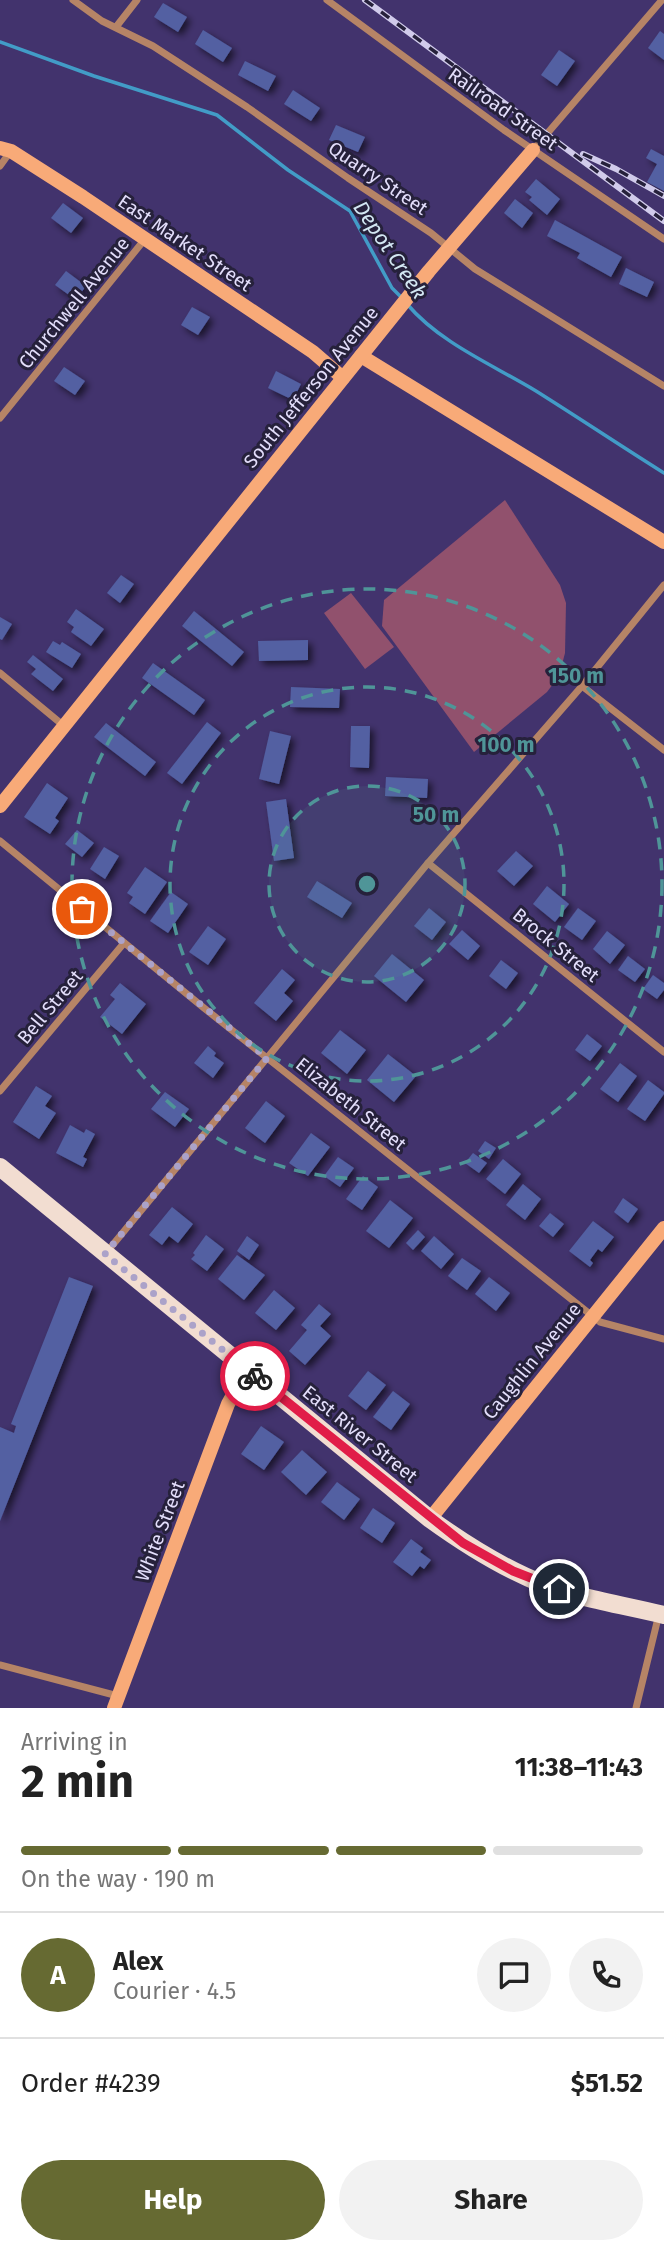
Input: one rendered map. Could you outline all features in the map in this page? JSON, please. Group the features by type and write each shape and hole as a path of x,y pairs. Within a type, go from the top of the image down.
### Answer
{"main road":[{"name":"East River Street","path":"0,1167 430,1519 463,1543 490,1560 544,1584 575,1595 662,1614"}],"street":[{"name":"Quarry Street","path":"73,0 102,21 153,46 247,107 431,233 475,269 664,387"},
{"path":"116,27 137,0"},
{"name":"Railroad Street","path":"327,0 533,150 664,239"},
{"name":"South Jefferson Avenue","path":"0,806 449,247 662,0"},
{"path":"0,166 5,149"},
{"name":"East Market Street","path":"5,149 313,352 343,378"},
{"name":"Churchwell Avenue","path":"0,418 145,239"},
{"path":"361,356 664,542"},
{"path":"105,1254 428,863 582,686 664,585"},
{"path":"0,673 64,726"},
{"path":"582,686 664,750"},
{"name":"Elizabeth Street","path":"0,841 267,1058 592,1316 600,1322 664,1339"},
{"name":"Brock Street","path":"428,863 664,1052"},
{"name":"Bell Street","path":"0,1091 124,943"},
{"name":"Caughlin Avenue","path":"430,1519 664,1228"},
{"name":"White Street","path":"116,1702 228,1404 247,1370"},
{"path":"636,1708 662,1614"},
{"path":"0,1665 116,1702"}],"shaded area":[{"path":"505,500 560,585 566,603 565,653 559,676 547,692 474,752 382,626 384,600"},
{"path":"351,593 394,647 365,669 324,613"}],"building":[{"path":"163,3 187,17 178,32 154,17"},
{"path":"203,30 232,48 223,62 195,44"},
{"path":"660,31 664,34 664,60 648,48"},
{"path":"559,50 575,61 557,86 541,75"},
{"path":"245,61 276,76 268,91 238,75"},
{"path":"293,90 320,108 311,121 284,104"},
{"path":"336,125 365,137 358,152 329,140"},
{"path":"651,149 664,156 664,191 647,182 657,164 646,158"},
{"path":"536,179 560,199 547,215 529,200 532,197 525,192"},
{"path":"515,199 533,213 522,228 504,213"},
{"path":"63,203 83,218 71,233 51,218"},
{"path":"555,220 622,257 611,277 577,258 580,253 547,236"},
{"path":"626,268 654,282 647,297 619,284"},
{"path":"66,271 86,286 76,300 55,285"},
{"path":"192,307 210,317 198,335 181,325"},
{"path":"64,367 85,381 75,395 54,381"},
{"path":"276,371 301,384 293,400 268,388"},
{"path":"121,575 134,584 120,603 107,593"},
{"path":"76,609 104,629 91,646 71,632 74,627 67,622"},
{"path":"194,611 244,652 232,666 182,626"},
{"path":"0,617 12,624 2,640 0,639"},
{"path":"308,640 308,660 259,661 258,641"},
{"path":"53,641 60,645 62,642 81,654 72,668 46,652"},
{"path":"33,655 63,679 53,691 31,674 36,669 27,662"},
{"path":"153,663 205,700 194,715 142,678"},
{"path":"291,687 340,689 339,708 290,707"},
{"path":"207,722 221,733 182,784 167,773"},
{"path":"106,723 156,762 145,776 94,737"},
{"path":"351,726 370,726 369,768 350,767"},
{"path":"270,731 291,736 279,784 259,779"},
{"path":"386,777 428,779 427,798 385,796"},
{"path":"47,783 68,798 55,818 59,821 50,834 24,817"},
{"path":"286,799 294,858 274,861 266,802"},
{"path":"77,830 94,843 82,857 65,844"},
{"path":"104,847 119,856 105,879 90,869"},
{"path":"516,851 533,866 514,886 497,871"},
{"path":"145,867 167,882 145,914 129,903 133,897 127,893"},
{"path":"317,881 352,903 342,918 307,897"},
{"path":"547,886 569,904 555,922 533,904"},
{"path":"171,892 188,904 168,933 150,921"},
{"path":"429,908 446,922 432,940 414,926"},
{"path":"578,908 596,921 582,940 564,927"},
{"path":"208,926 226,939 208,965 189,952"},
{"path":"462,930 480,946 468,960 449,944"},
{"path":"607,931 625,945 610,964 593,949"},
{"path":"392,954 424,980 406,1002 374,976"},
{"path":"628,956 645,969 635,982 618,970"},
{"path":"501,960 518,973 506,989 489,976"},
{"path":"282,969 295,980 284,993 293,1001 276,1021 254,1003"},
{"path":"653,975 664,983 664,990 657,999 643,989"},
{"path":"120,983 146,1004 122,1034 100,1017 115,999 110,995"},
{"path":"340,1030 366,1050 347,1074 321,1053"},
{"path":"587,1034 602,1046 590,1061 575,1050"},
{"path":"208,1046 216,1053 214,1056 224,1063 213,1078 194,1063"},
{"path":"388,1054 416,1076 394,1102 367,1080"},
{"path":"620,1063 637,1076 618,1102 600,1089"},
{"path":"648,1080 664,1094 645,1121 627,1109"},
{"path":"36,1086 52,1096 45,1106 56,1113 39,1139 13,1122"},
{"path":"165,1092 189,1109 175,1127 151,1109"},
{"path":"266,1101 285,1116 265,1143 245,1128"},
{"path":"70,1125 84,1133 86,1129 95,1134 83,1157 87,1159 83,1167 56,1153"},
{"path":"311,1133 330,1147 308,1176 289,1163"},
{"path":"485,1141 496,1148 489,1159 478,1151"},
{"path":"473,1153 487,1163 479,1173 465,1163"},
{"path":"338,1157 354,1168 340,1187 324,1176"},
{"path":"503,1159 521,1174 505,1194 486,1179"},
{"path":"363,1176 378,1187 362,1210 346,1199"},
{"path":"523,1184 541,1199 525,1220 506,1205"},
{"path":"623,1198 638,1209 628,1223 614,1212"},
{"path":"390,1200 413,1218 389,1248 366,1231"},
{"path":"172,1207 193,1224 178,1243 169,1236 162,1245 149,1235"},
{"path":"550,1213 564,1224 553,1237 539,1226"},
{"path":"593,1221 614,1237 602,1252 598,1249 590,1260 593,1263 590,1267 569,1251"},
{"path":"418,1230 425,1237 413,1250 406,1243"},
{"path":"206,1235 224,1249 207,1271 191,1259"},
{"path":"247,1236 259,1245 249,1260 237,1251"},
{"path":"434,1236 454,1254 441,1269 421,1251"},
{"path":"237,1255 265,1275 244,1300 218,1279"},
{"path":"462,1258 481,1271 467,1290 448,1276"},
{"path":"69,1277 93,1286 0,1521 0,1427 14,1433 16,1426 11,1424"},
{"path":"489,1277 510,1293 496,1311 475,1294"},
{"path":"274,1290 295,1308 276,1330 255,1313"},
{"path":"319,1304 331,1314 320,1326 331,1336 305,1365 289,1351 307,1330 301,1325"},
{"path":"368,1371 386,1385 366,1410 348,1396"},
{"path":"393,1391 410,1404 391,1430 373,1417"},
{"path":"261,1426 284,1442 264,1470 241,1454"},
{"path":"302,1450 327,1472 306,1495 281,1472"},
{"path":"337,1482 360,1499 344,1520 321,1502"},
{"path":"373,1508 395,1523 382,1543 360,1528"},
{"path":"411,1539 423,1548 420,1552 431,1560 424,1569 420,1566 412,1576 393,1562"}],"waterway":[{"name":"Depot Creek","path":"0,42 94,76 217,115 288,170 350,211 392,288 402,298"},
{"name":"Depot Creek","path":"407,304 451,342 536,391 664,473"}],"railway":[{"path":"365,0 664,221"},
{"path":"583,154 664,196"}],"way so far":[{"path":"82,909 267,1058 105,1254 255,1376"}],"route":[{"path":"255,1376 463,1543 490,1560 559,1589"}]}
